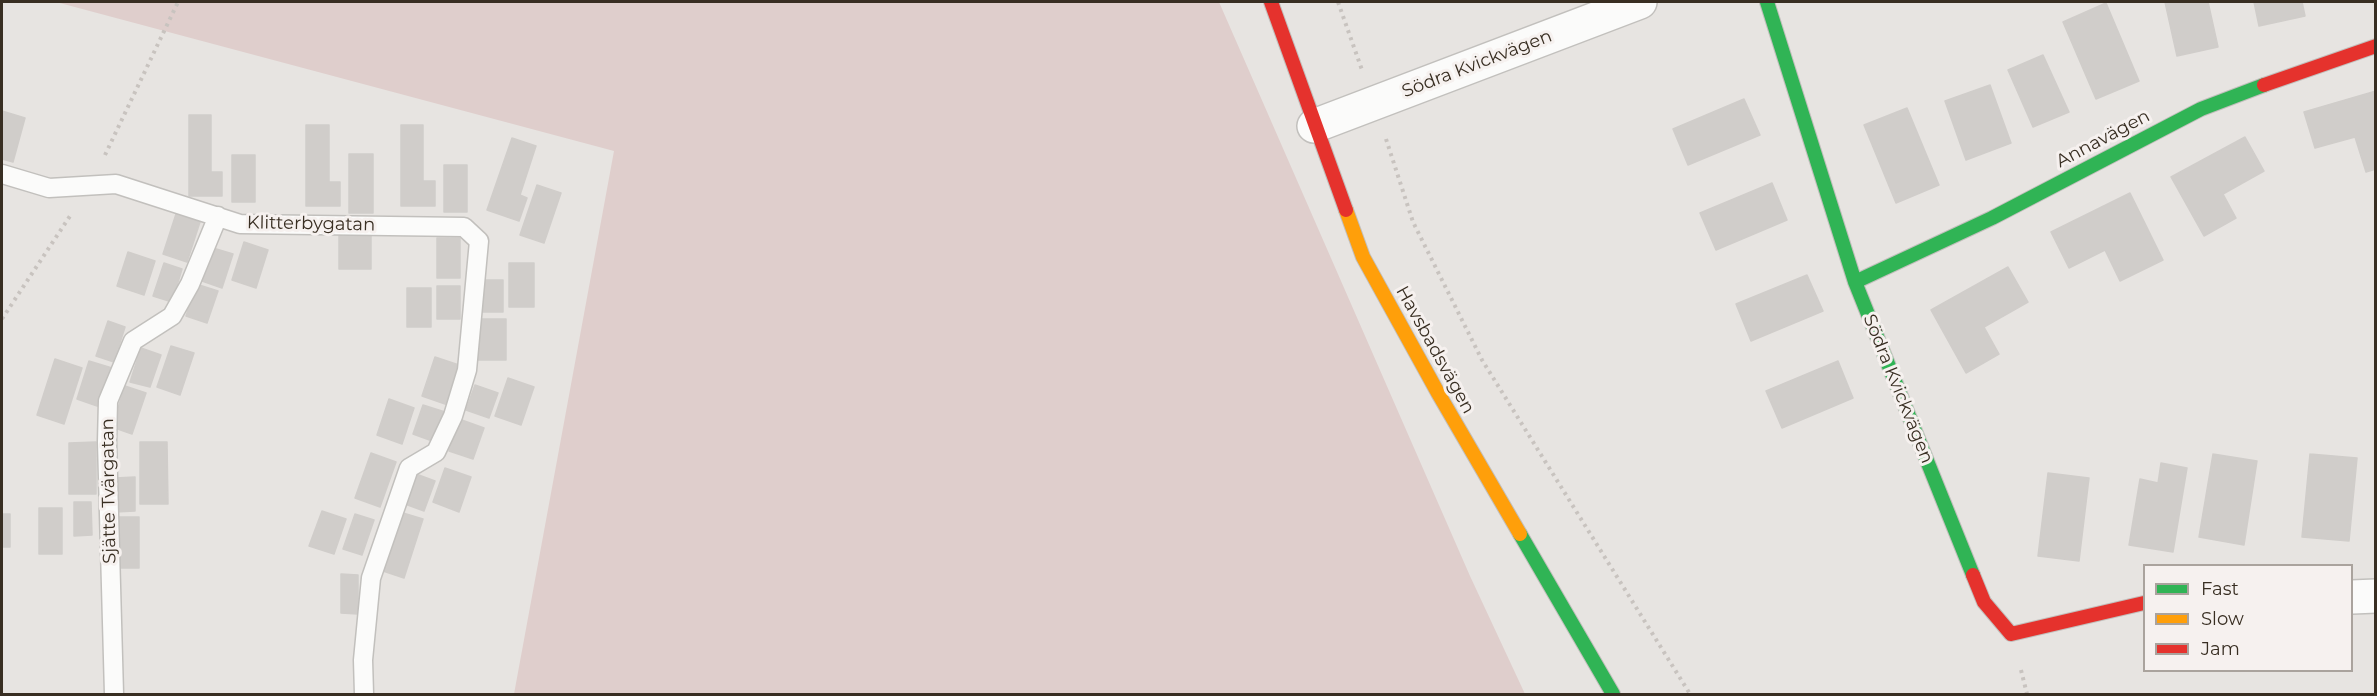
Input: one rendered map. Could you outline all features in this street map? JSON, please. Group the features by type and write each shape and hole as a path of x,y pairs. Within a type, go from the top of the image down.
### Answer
{"street":[{"name":"Havsbadsvägen","path":"1271,2 1363,257 1438,393 1613,694"},
{"name":"Södra Kvickvägen","path":"1314,126 1640,2"},
{"name":"Södra Kvickvägen","path":"1767,2 1855,282 1984,602 2011,634 2070,618 2143,603"},
{"name":"Annavägen","path":"1855,282 1992,218 2200,109 2305,69 2376,46"},
{"path":"2353,597 2376,596"}],"lane":[{"name":"Klitterbygatan","path":"2,174 48,188 117,184 240,224 464,227 479,241 467,370 453,417 436,452 409,468 371,578 363,660 364,694"},
{"name":"Sjätte Tvärgatan","path":"114,694 106,442 108,401 133,341 172,316 190,284 218,216"}],"path":[{"path":"1338,2 1413,222 1482,360 1690,694"}],"shaded area":[{"path":"56,2 1219,2 1470,576 1525,694 514,694 614,151"}],"building":[{"path":"2165,2 2208,2 2218,47 2177,56"},
{"path":"2254,2 2302,2 2305,16 2259,26"},
{"path":"2106,3 2139,81 2096,99 2063,22"},
{"path":"2043,55 2069,112 2033,127 2008,70"},
{"path":"1990,85 2011,143 1966,160 1945,101"},
{"path":"2376,91 2376,169 2366,172 2355,137 2315,148 2304,112"},
{"path":"1744,99 1760,135 1688,165 1673,129"},
{"path":"1907,108 1939,185 1896,203 1864,125"},
{"path":"2,111 25,118 13,162 2,159"},
{"path":"189,115 211,115 211,172 222,172 222,196 189,196"},
{"path":"306,125 329,125 329,182 340,182 340,206 306,206"},
{"path":"401,125 423,125 423,181 435,181 435,206 401,206"},
{"path":"2245,137 2264,171 2223,194 2236,218 2204,236 2171,177"},
{"path":"512,138 536,146 520,195 527,198 519,221 487,210"},
{"path":"349,154 373,154 373,213 349,213"},
{"path":"232,155 255,155 255,202 232,202"},
{"path":"444,165 467,165 467,212 444,212"},
{"path":"1772,183 1787,220 1716,250 1700,213"},
{"path":"537,185 561,193 544,243 520,235"},
{"path":"2130,193 2163,260 2120,281 2105,250 2069,268 2051,232"},
{"path":"176,214 200,222 187,262 163,254"},
{"path":"339,236 371,236 371,269 339,269"},
{"path":"437,238 460,238 460,278 437,278"},
{"path":"244,242 268,250 256,288 232,280"},
{"path":"213,248 233,254 222,288 202,281"},
{"path":"128,252 155,261 144,295 117,286"},
{"path":"164,263 182,269 172,302 153,296"},
{"path":"509,263 534,263 534,307 509,307"},
{"path":"2008,267 2028,302 1984,327 1999,354 1966,373 1931,310"},
{"path":"1807,275 1823,311 1751,341 1736,304"},
{"path":"479,280 503,280 503,312 479,312"},
{"path":"196,284 218,291 207,323 186,316"},
{"path":"437,286 460,286 460,319 437,319"},
{"path":"407,288 431,288 431,327 407,327"},
{"path":"478,319 506,319 506,360 478,360"},
{"path":"108,321 125,327 114,362 96,356"},
{"path":"171,346 194,353 180,395 157,387"},
{"path":"141,348 161,355 150,387 130,382"},
{"path":"435,357 462,366 448,405 422,396"},
{"path":"55,359 82,368 64,424 37,415"},
{"path":"89,361 112,368 100,407 77,399"},
{"path":"1838,361 1853,398 1782,428 1766,391"},
{"path":"508,378 534,387 521,425 495,416"},
{"path":"475,385 498,393 489,418 466,410"},
{"path":"125,386 146,393 132,434 112,427"},
{"path":"389,399 414,408 402,444 377,435"},
{"path":"423,405 445,412 435,442 413,434"},
{"path":"459,419 484,428 473,459 449,451"},
{"path":"96,442 96,494 69,494 69,443"},
{"path":"140,442 167,442 168,504 140,504"},
{"path":"371,453 396,462 380,507 355,498"},
{"path":"2213,454 2257,461 2244,545 2199,537"},
{"path":"2310,454 2357,458 2349,541 2302,537"},
{"path":"2161,463 2187,468 2173,552 2129,545 2140,479 2158,483"},
{"path":"445,468 471,477 459,512 433,502"},
{"path":"2048,473 2089,478 2079,561 2038,556"},
{"path":"416,474 435,481 424,511 405,504"},
{"path":"135,477 135,511 115,512 115,478"},
{"path":"74,502 91,502 92,535 74,536"},
{"path":"39,508 62,508 62,554 39,554"},
{"path":"322,511 346,519 334,554 309,546"},
{"path":"403,513 423,519 404,578 383,571"},
{"path":"2,514 10,514 10,547 2,547"},
{"path":"355,514 374,520 362,555 343,549"},
{"path":"114,517 139,517 139,568 114,568"},
{"path":"341,574 358,575 358,614 341,613"}],"traffic: fast":[{"path":"1767,2 1855,282 1973,575"},
{"path":"1855,282 1992,218 2201,109 2264,85"},
{"path":"1520,534 1613,694"}],"traffic: slow":[{"path":"1346,210 1363,257 1438,393 1520,534"}],"traffic: jam":[{"path":"1271,2 1346,210"},
{"path":"2264,85 2376,46"},
{"path":"1973,575 1984,602 2011,634 2143,603"}]}
